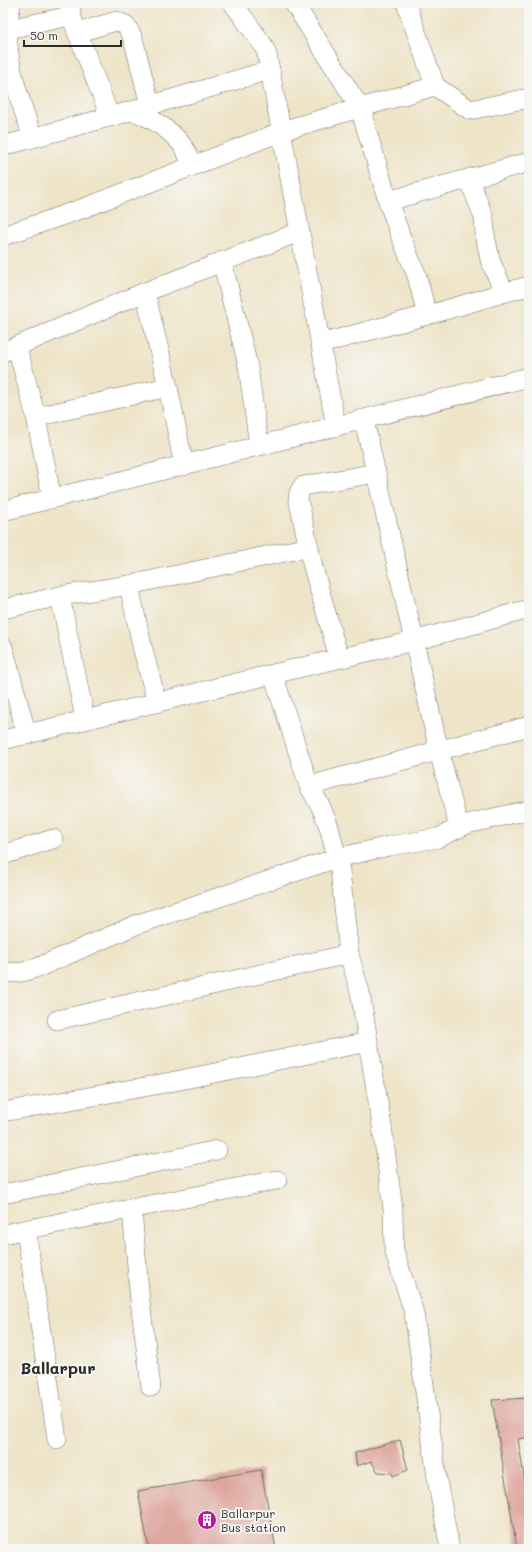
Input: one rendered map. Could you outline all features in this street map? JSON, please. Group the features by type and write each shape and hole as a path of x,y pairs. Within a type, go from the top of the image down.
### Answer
{"street":[{"path":"11,3 5,29 9,51 11,98 33,138"},
{"path":"233,3 263,45 267,54 336,427"},
{"path":"294,3 360,108 388,201 401,237 418,276 427,315"},
{"path":"406,3 435,86 470,110 529,98"},
{"path":"5,29 72,17 116,21 126,25 133,38 150,105"},
{"path":"72,17 110,117"},
{"path":"3,146 110,117 270,70"},
{"path":"3,236 84,208 281,131 435,86"},
{"path":"131,111 142,114 174,135 186,150 192,166"},
{"path":"388,201 529,162"},
{"path":"468,179 484,218 485,234 490,260 504,292"},
{"path":"52,499 36,417 10,349 145,292 299,232"},
{"path":"222,261 248,366 259,446"},
{"path":"320,344 463,306 504,292 529,286"},
{"path":"145,292 168,387 184,466"},
{"path":"3,511 529,377"},
{"path":"36,417 168,387"},
{"path":"364,420 439,751 459,828"},
{"path":"338,658 309,547 298,498 300,489 303,486 376,473"},
{"path":"3,609 60,596 129,585 309,547"},
{"path":"129,585 142,646 157,703"},
{"path":"60,596 85,719"},
{"path":"3,740 338,658 414,641 529,609"},
{"path":"3,647 27,734"},
{"path":"274,674 309,786 321,807 329,827 340,870 349,954 360,992 382,1126 392,1209 394,1250 414,1313 438,1485 450,1549"},
{"path":"309,786 529,726"},
{"path":"3,973 23,972 39,967 138,924 337,858 390,846 438,838 468,824 529,810"},
{"path":"3,855 53,839"},
{"path":"57,1020 349,954"},
{"path":"3,1112 150,1086 368,1042"},
{"path":"3,1194 218,1150"},
{"path":"3,1234 132,1210 277,1180"},
{"path":"132,1210 141,1308 151,1387"},
{"path":"26,1230 57,1439"}],"building":[{"path":"529,1398 529,1437 518,1439 529,1508 529,1549 517,1549 492,1400"},
{"path":"400,1440 408,1470 393,1476 392,1473 378,1472 371,1461 357,1466 355,1453"},
{"name":"Ballarpur Bus station","path":"261,1470 276,1549 149,1549 138,1491"}],"place":[{"name":"Ballarpur Bus station","path":"207,1520"}],"district":[{"name":"Ballarpur","path":"58,1367"}]}
